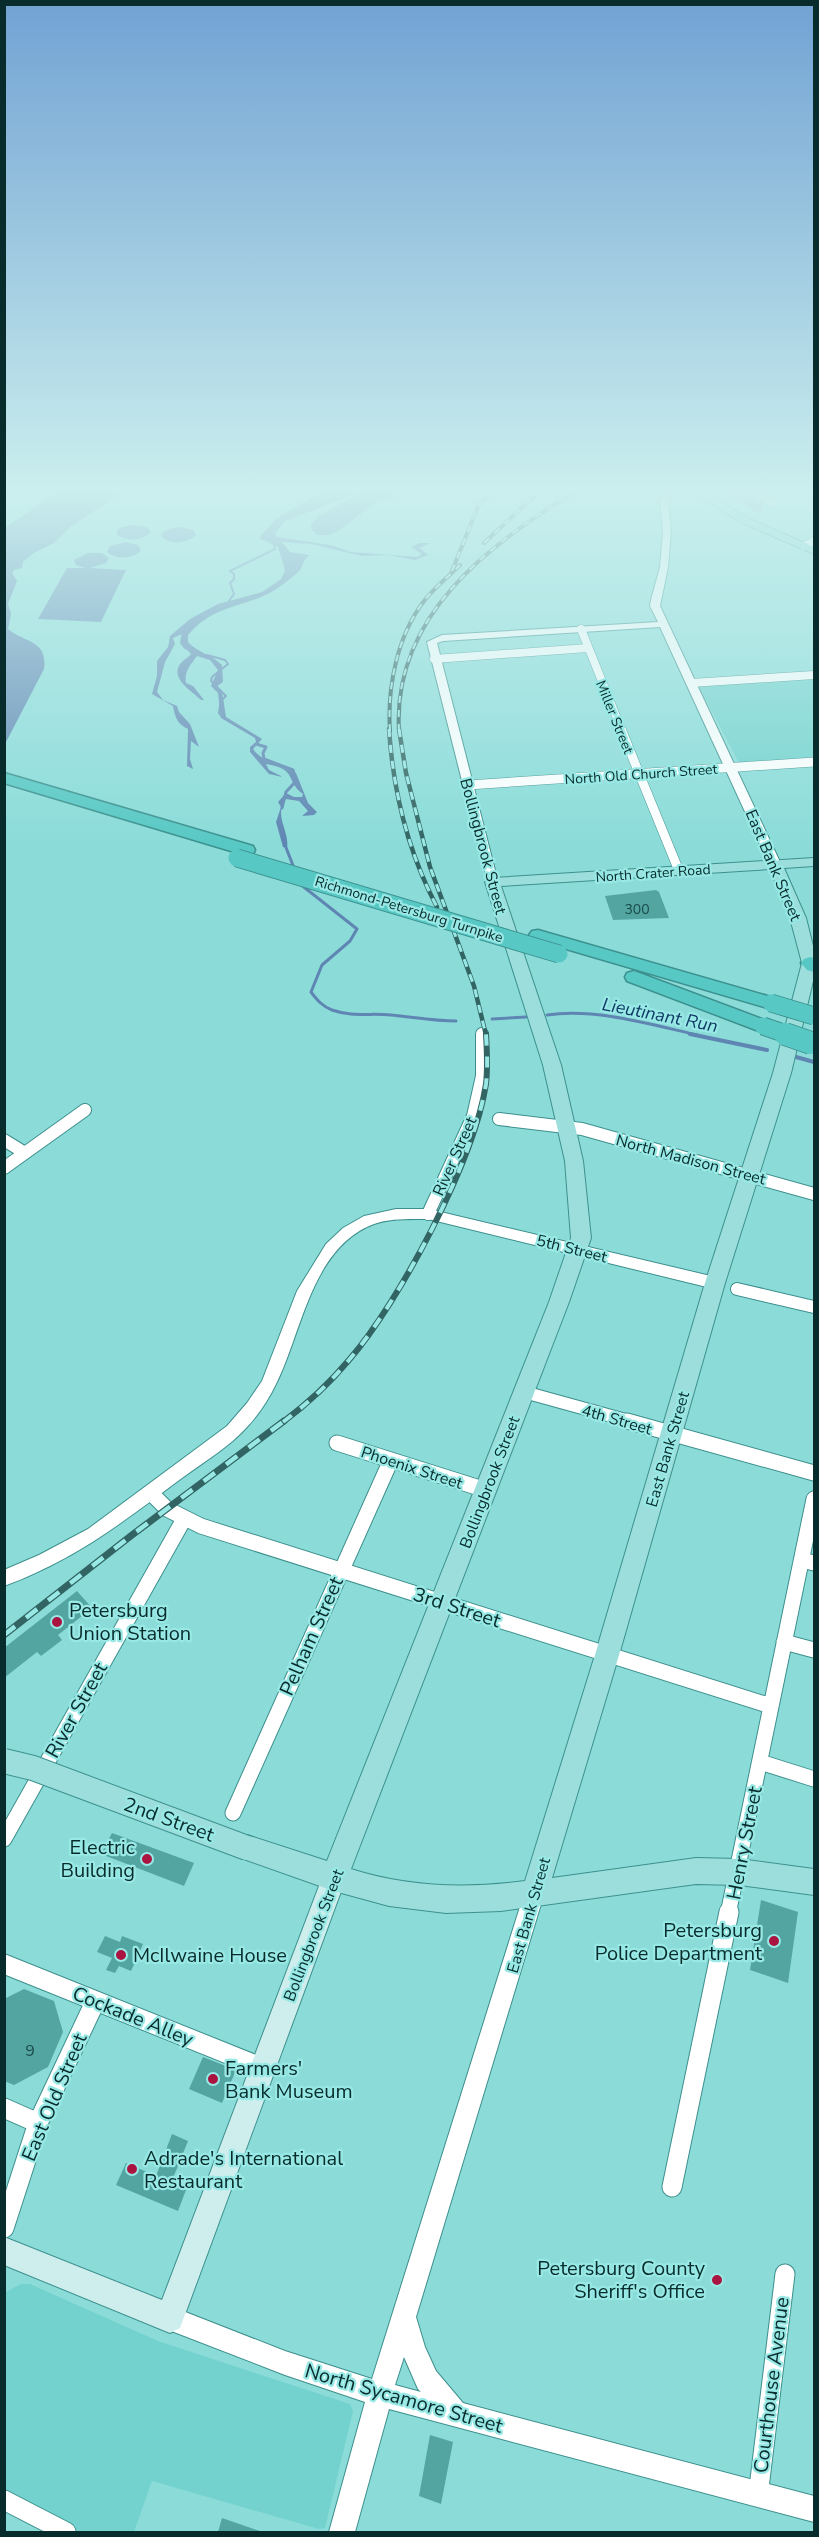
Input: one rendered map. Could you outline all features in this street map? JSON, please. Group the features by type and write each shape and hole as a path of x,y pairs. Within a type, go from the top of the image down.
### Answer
{"highway":[{"name":"Richmond-Petersburg Turnpike","path":"8,782 242,854 769,1009"},
{"name":"Richmond-Petersburg Turnpike","path":"242,854 538,935 562,948 615,970 769,1009 814,1016"},
{"path":"769,1009 814,1003"},
{"path":"769,1009 813,1039"}],"main road":[{"name":"North Crater Road","path":"492,882 814,862"},
{"name":"East Bank Street","path":"534,1894 672,1434 726,1286 748,1174 782,1073 812,964 798,918 775,864"},
{"name":"Bollingbrook Street","path":"170,2318 334,1878 524,1392 581,1238 574,1161 552,1065 492,882"},
{"name":"2nd Street","path":"4,1761 33,1768 334,1878 389,1893 446,1900 501,1898 696,1871 739,1872 814,1882"},
{"name":"North Sycamore Street","path":"4,2251 170,2318"}],"street":[{"name":"East Bank Street","path":"658,608 775,864"},
{"path":"588,648 434,659 432,642 448,638 663,624"},
{"name":"Miller Street","path":"581,629 679,871"},
{"name":"Bollingbrook Street","path":"434,659 492,882"},
{"path":"691,683 814,675"},
{"name":"North Old Church Street","path":"468,785 814,762"},
{"name":"River Street","path":"4,1578 68,1550 94,1534 216,1445 247,1416 268,1385 302,1300 322,1258 341,1235 366,1221 399,1213 428,1214 473,1116 482,1076 482,1034"},
{"path":"4,1168 85,1110"},
{"name":"North Madison Street","path":"498,1119 567,1126 814,1194"},
{"path":"4,1140 25,1153"},
{"name":"5th Street","path":"428,1214 814,1307"},
{"name":"4th Street","path":"524,1392 814,1473"},
{"name":"Phoenix Street","path":"337,1443 486,1490"},
{"name":"Pelham Street","path":"233,1813 391,1460"},
{"name":"3rd Street","path":"151,1493 167,1509 184,1519 771,1706"},
{"name":"Henry Street","path":"672,2187 739,1872 784,1642 808,1562 814,1498"},
{"name":"River Street","path":"4,1839 184,1519"},
{"path":"784,1642 814,1650"},
{"path":"760,1762 814,1779"},
{"name":"East Bank Street","path":"342,2532 380,2394 534,1894"},
{"name":"Cockade Alley","path":"4,1964 263,2068"},
{"name":"East Old Street","path":"4,2228 38,2122 95,2002"},
{"path":"4,2108 38,2122"},
{"name":"Courthouse Avenue","path":"758,2496 785,2274"},
{"name":"North Sycamore Street","path":"170,2318 285,2363 380,2394 814,2509"},
{"path":"404,2318 413,2350 427,2379 456,2413"},
{"path":"4,2500 66,2532"}],"shaded area":[{"path":"5,608 9,608 11,614 8,629 39,647 44,660 44,669 5,744"},
{"path":"44,608 108,608 101,622 38,619"},
{"path":"210,608 228,608 199,624 188,635 188,642 222,665 223,682 216,687 222,691 226,717 262,739 253,749 261,757 296,773 308,803 317,812 314,815 302,816 308,811 299,801 286,799 282,805 281,817 287,848 283,847 276,822 281,807 278,802 286,793 294,797 302,797 303,794 294,785 287,772 266,764 269,770 283,777 269,774 250,752 250,747 256,742 255,738 221,718 218,693 211,686 218,670 210,660 197,656 186,675 186,683 193,686 204,700 201,700 183,684 178,675 178,669 191,654 182,644 182,634 173,638 175,644 165,662 157,692 163,700 177,706 179,712 190,724 199,747 191,741 190,759 193,769 187,766 188,729 177,720 173,706 152,694 157,676 157,661 168,647 170,636 190,619"},
{"path":"814,679 814,758 739,763 699,687"},
{"path":"21,2284 30,2284 158,2341 350,2404 353,2411 325,2528 319,2529 152,2481 134,2532 75,2532 5,2496 4,2293"}],"building":[{"path":"656,890 659,892 669,918 613,920 605,896"},
{"name":"Petersburg Union Station","path":"77,1591 92,1608 58,1635 62,1640 41,1656 37,1652 4,1678 4,1648"},
{"name":"Electric Building","path":"112,1833 194,1863 184,1886 101,1854"},
{"name":"Petersburg Police Department","path":"761,1900 798,1912 788,1983 750,1970"},
{"name":"McIlwaine House","path":"105,1936 120,1942 122,1936 143,1944 131,1971 119,1966 115,1973 106,1970 112,1958 97,1952"},
{"path":"24,1989 54,2001 63,2032 48,2067 14,2085 4,2081 4,1999"},
{"name":"Farmers' Bank Museum","path":"203,2057 236,2070 222,2103 189,2089"},
{"name":"Adrade's International Restaurant","path":"172,2134 188,2141 171,2183 186,2190 178,2211 116,2185 126,2163 156,2176"},
{"path":"430,2435 453,2442 441,2504 419,2496"},
{"path":"222,2518 260,2531 260,2532 218,2532"}],"waterway":[{"name":"Lieutinant Run","path":"183,631 181,643 185,648 192,650"},
{"name":"Lieutinant Run","path":"207,655 225,660 228,664 212,677 211,681 226,696 221,701 219,713 222,717"},
{"name":"Lieutinant Run","path":"256,744 266,747 263,753 264,759 293,770 296,781 286,792 282,808"},
{"name":"Lieutinant Run","path":"285,845 294,868"},
{"name":"Lieutinant Run","path":"300,884 357,929 350,941 322,965 311,992 325,1007 347,1013 456,1021"},
{"name":"Lieutinant Run","path":"547,1015 566,1013 603,1015 697,1035"},
{"name":"Lieutinant Run","path":"492,1019 526,1017"},
{"name":"Lieutinant Run","path":"690,1034 767,1050"},
{"name":"Lieutinant Run","path":"796,1057 814,1062"}],"railway":[{"path":"390,731 390,697 396,663 407,630 419,608"},
{"path":"399,729 401,690 412,652 436,608"},
{"path":"389,729 398,798 410,843 437,907"},
{"path":"399,729 406,773 430,867 474,986 486,1035"},
{"path":"283,1422 309,1401 349,1360 390,1303 432,1229 451,1190 479,1116 487,1078 486,1034"},
{"path":"4,1635 284,1421"}],"place":[{"name":"Petersburg Union Station","path":"57,1622"},
{"name":"Electric Building","path":"147,1859"},
{"name":"Petersburg Police Department","path":"774,1941"},
{"name":"McIlwaine House","path":"121,1955"},
{"name":"Farmers' Bank Museum","path":"213,2079"},
{"name":"Adrade's International Restaurant","path":"132,2169"},
{"name":"Petersburg County Sheriff's Office","path":"717,2280"}]}
